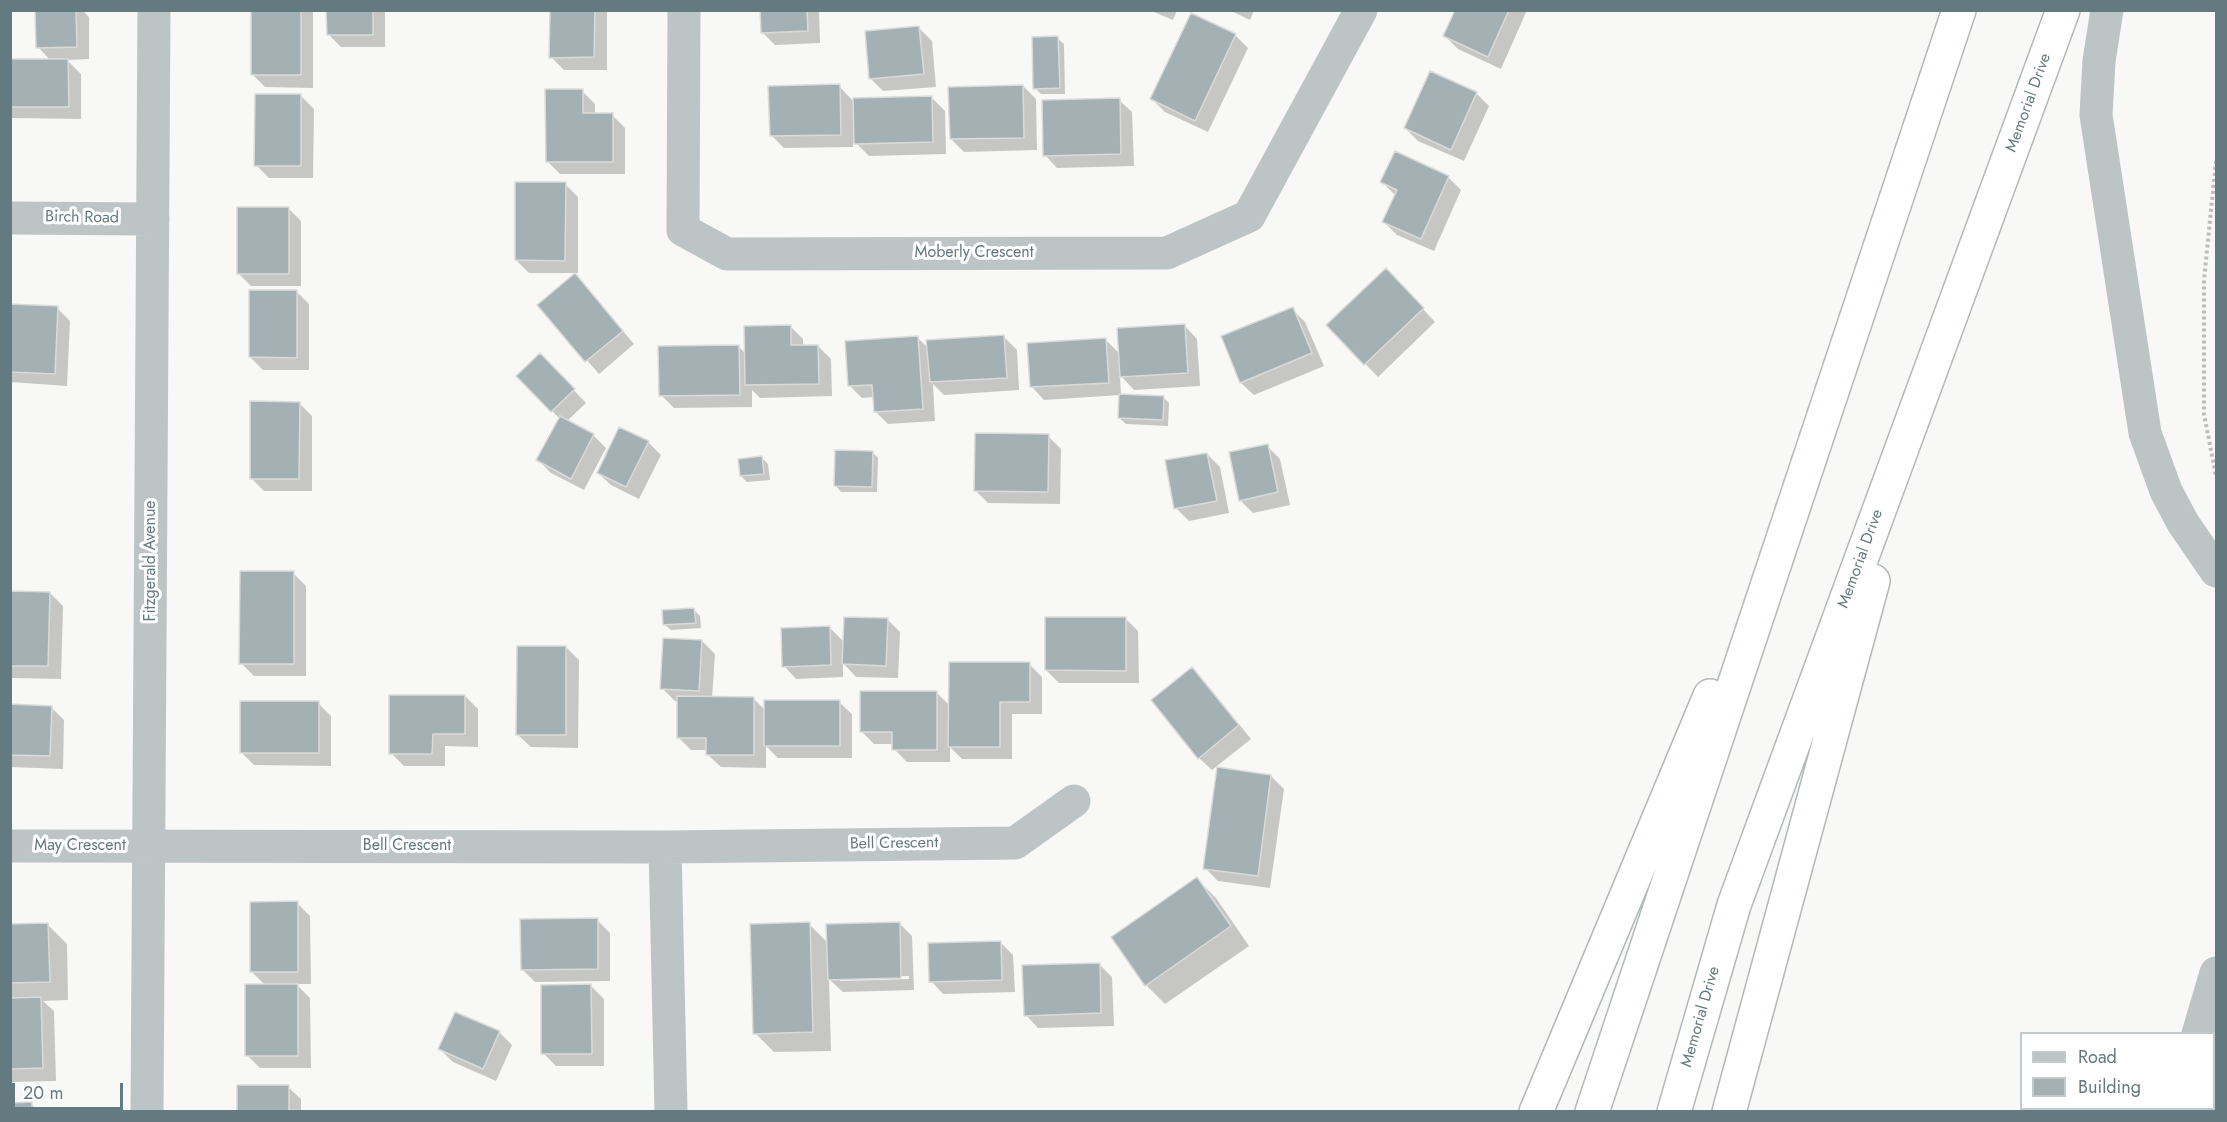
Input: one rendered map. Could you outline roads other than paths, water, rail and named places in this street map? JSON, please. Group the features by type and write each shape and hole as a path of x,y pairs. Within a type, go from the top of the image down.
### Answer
{"highway":[{"path":"1592,1112 1959,10"},
{"name":"Memorial Drive","path":"1674,1112 1734,905 2063,10"},
{"path":"1729,1112 1936,354"},
{"path":"1536,1112 1813,451"}],"street":[{"name":"Fitzgerald Avenue","path":"147,1112 154,10"},
{"name":"Moberly Crescent","path":"684,10 683,230 727,254 774,254 1167,253 1249,216 1361,10"},
{"path":"2107,10 2099,61 2096,115 2145,433 2166,491 2183,523 2217,571"},
{"name":"Birch Road","path":"10,218 153,219"},
{"name":"Bell Crescent","path":"149,846 665,847 1015,843 1074,801"},
{"name":"May Crescent","path":"10,846 149,846"},
{"path":"665,847 671,1112"},
{"path":"2199,1032 2217,973"}]}
